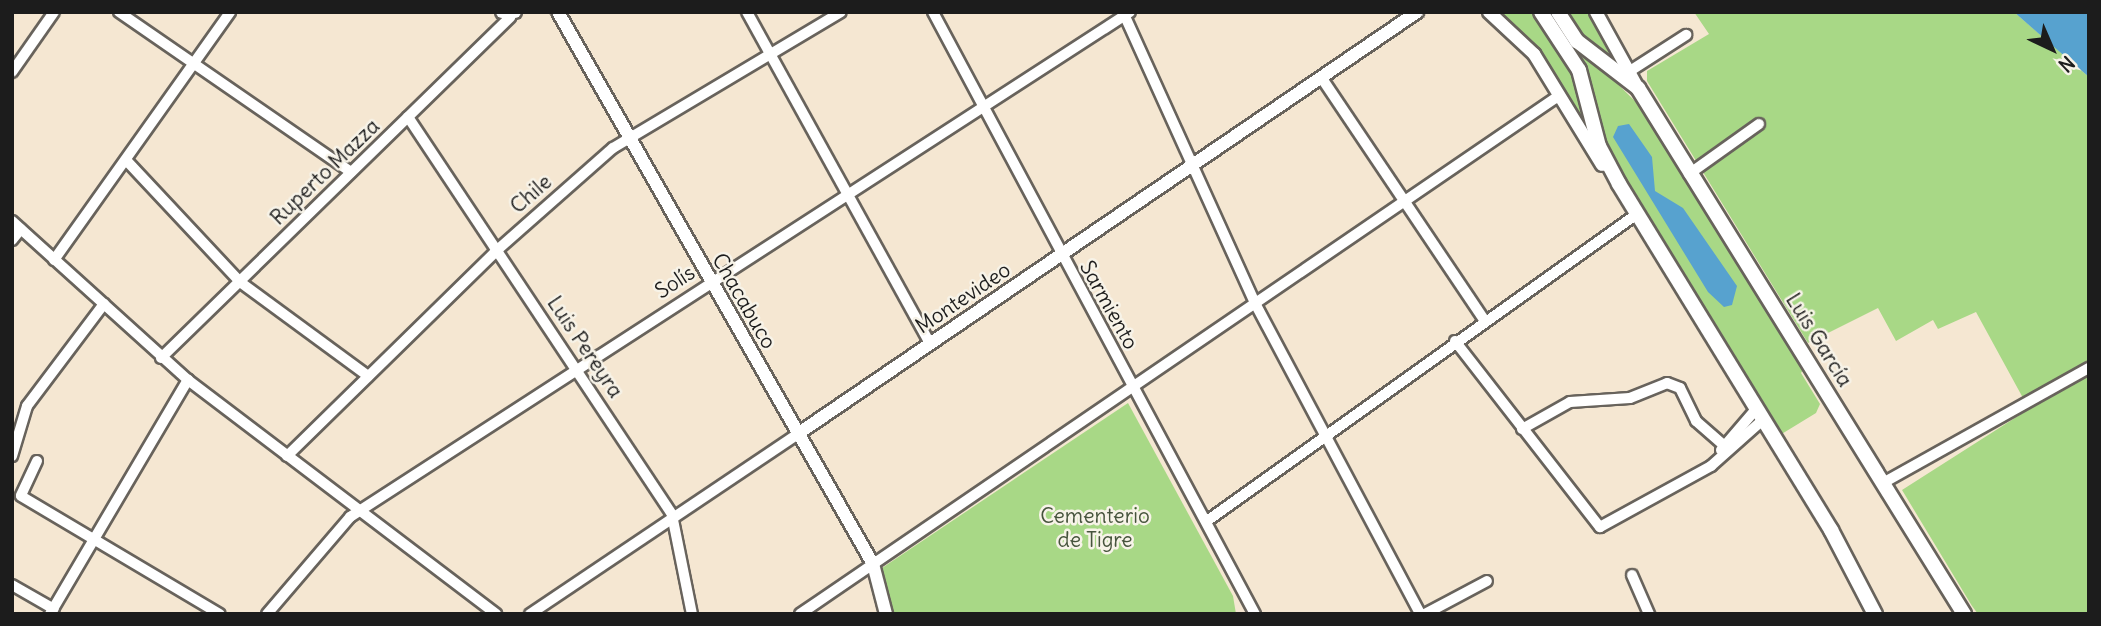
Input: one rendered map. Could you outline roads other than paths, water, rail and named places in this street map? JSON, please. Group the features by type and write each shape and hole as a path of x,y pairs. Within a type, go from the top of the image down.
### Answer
{"main road":[{"path":"1541,12 1579,70 1599,146 1619,184 1761,414 1875,614"},
{"name":"Luis García","path":"1558,12 1585,48 1638,88 1964,614"}],"street":[{"path":"12,72 54,12"},
{"path":"119,12 351,172"},
{"path":"54,260 230,12"},
{"name":"Chacabuco","path":"558,12 873,564 886,614"},
{"path":"747,12 930,344"},
{"name":"Chile","path":"287,456 495,252 629,139 841,12"},
{"name":"Sarmiento","path":"933,12 986,107 1059,256 1207,521 1255,614"},
{"name":"Montevideo","path":"530,614 672,515 799,433 1417,12"},
{"path":"1489,12 1529,49 1619,184"},
{"name":"Luis García","path":"1596,12 1638,88"},
{"path":"1126,13 1190,168 1256,305 1324,439 1423,614 1487,581"},
{"name":"Solís","path":"267,614 359,511 710,281 986,107 1126,13"},
{"name":"Ruperto Mazza","path":"161,358 408,117 509,14"},
{"path":"1630,71 1686,35"},
{"path":"1321,77 1484,320"},
{"path":"800,614 1134,389 1560,95"},
{"name":"Luis Pereyra","path":"408,117 495,252 578,368 672,515 692,614"},
{"path":"1689,174 1759,124"},
{"path":"126,160 240,282 368,376"},
{"path":"1207,521 1324,439 1484,320 1637,214"},
{"path":"12,221 188,380 496,614"},
{"path":"12,240 22,229"},
{"path":"12,456 27,406 104,304"},
{"path":"1455,341 1600,527 1719,457 1761,414"},
{"path":"1884,483 2089,368"},
{"path":"12,585 52,611 188,380"},
{"path":"1522,429 1570,402 1630,398 1667,383 1679,388 1696,421 1725,448"},
{"path":"37,461 21,496 220,614"},
{"path":"1632,575 1650,614"}],"water":[{"path":"2014,12 2087,12 2089,77 2061,53"},
{"path":"1629,124 1652,157 1655,191 1683,208 1737,286 1732,305 1724,307 1708,292 1613,137 1618,126"}],"park label":[{"name":"Cementerio de Tigre","path":"1095,528"}]}
